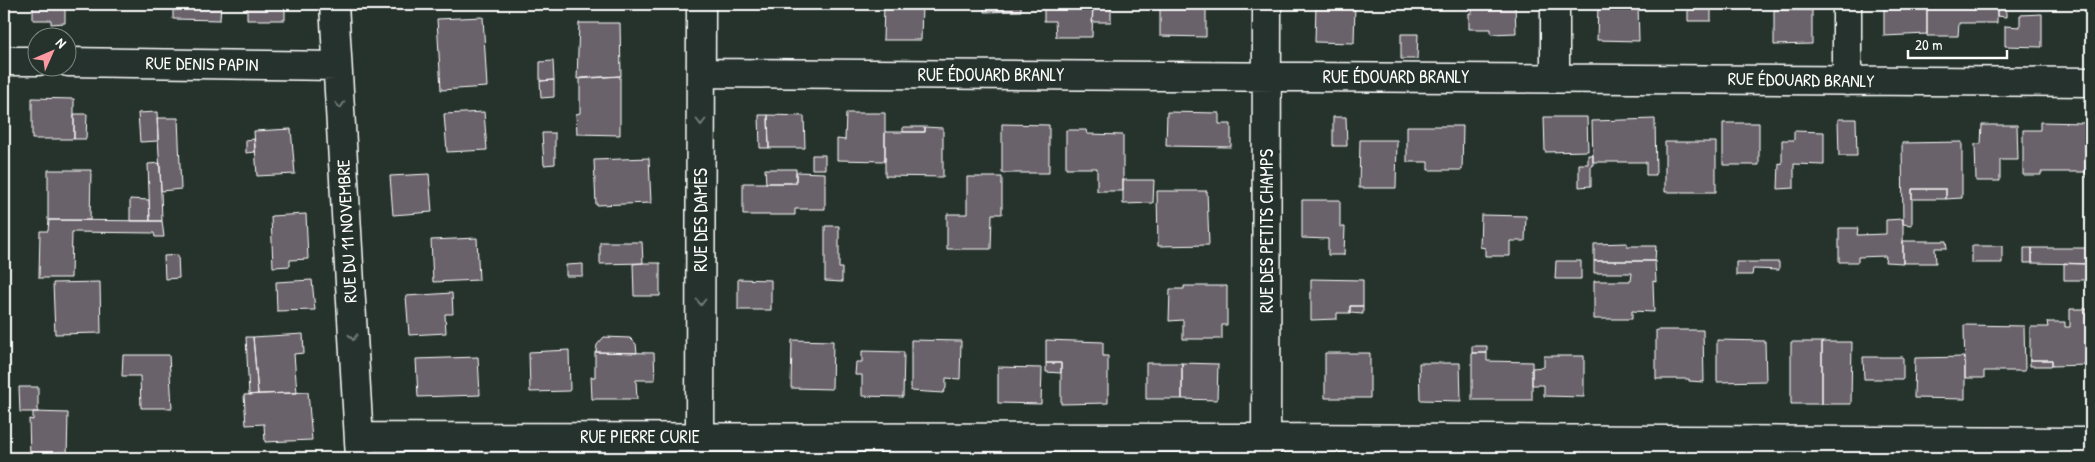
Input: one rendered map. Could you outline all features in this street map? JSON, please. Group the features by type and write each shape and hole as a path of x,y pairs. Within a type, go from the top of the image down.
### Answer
{"street":[{"name":"RUE DU 11 NOVEMBRE","path":"334,4 359,448"},
{"name":"RUE DES DAMES","path":"700,437 701,4"},
{"name":"RUE DES PETITS CHAMPS","path":"1266,448 1267,4"},
{"path":"1555,4 1555,78"},
{"path":"1846,4 1847,81"},
{"path":"4,60 28,61"},
{"name":"RUE DENIS PAPIN","path":"78,62 337,66"},
{"name":"RUE ÉDOUARD BRANLY","path":"701,73 2091,82"},
{"name":"RUE PIERRE CURIE","path":"359,448 700,437 1266,448 2091,442"}],"building":[{"path":"33,4 65,4 65,23 51,24 51,20 33,20"},
{"path":"173,4 221,4 220,20 173,19"},
{"path":"247,4 285,4 285,20 247,20"},
{"path":"884,4 922,4 921,40 883,40"},
{"path":"984,4 1021,4 1021,11 984,12"},
{"path":"1044,4 1093,4 1092,37 1056,37 1055,21 1044,21"},
{"path":"1093,4 1111,4 1111,22 1092,22"},
{"path":"1160,4 1206,4 1206,37 1160,36"},
{"path":"1316,4 1355,4 1354,43 1315,42"},
{"path":"1446,4 1515,4 1516,33 1491,34 1491,29 1469,29 1469,13 1472,13 1472,7 1446,8"},
{"path":"1598,4 1638,4 1639,41 1597,40"},
{"path":"1688,4 1711,4 1711,21 1688,21"},
{"path":"1884,4 1927,4 1927,34 1884,36"},
{"path":"1927,4 1997,4 1997,23 1959,23 1958,36 1927,36"},
{"path":"1997,4 2006,4 2006,17 1997,16"},
{"path":"1774,10 1812,10 1812,44 1774,45"},
{"path":"2042,14 2042,47 2005,46 2005,26 2020,27 2020,15"},
{"path":"483,17 487,87 441,90 437,19"},
{"path":"579,23 620,23 621,76 577,79"},
{"path":"1401,34 1418,34 1417,59 1401,59"},
{"path":"553,61 554,80 540,81 540,62"},
{"path":"620,76 620,135 577,134 576,114 580,113 580,78"},
{"path":"554,80 554,97 541,98 540,81"},
{"path":"32,98 74,99 74,139 32,139"},
{"path":"157,112 158,141 140,142 138,113"},
{"path":"484,112 487,150 447,152 444,114"},
{"path":"1167,112 1219,113 1219,124 1231,124 1231,147 1166,146"},
{"path":"846,113 885,113 885,161 837,160 837,139 845,140"},
{"path":"74,114 87,114 86,139 74,139"},
{"path":"759,115 768,115 769,148 760,148"},
{"path":"768,115 804,116 805,148 769,148"},
{"path":"1333,117 1346,117 1347,146 1333,146"},
{"path":"1544,117 1587,117 1588,151 1545,152"},
{"path":"157,118 178,118 181,189 161,191"},
{"path":"1655,119 1656,175 1646,175 1646,162 1593,162 1592,121"},
{"path":"1838,119 1856,119 1857,156 1839,156"},
{"path":"2040,122 2085,123 2086,172 2041,172 2041,175 2023,175 2023,130 2040,130"},
{"path":"1723,123 1759,123 1759,165 1723,165"},
{"path":"1002,124 1049,125 1049,173 1002,173"},
{"path":"1982,125 2017,125 2018,160 2000,160 2000,181 1976,181 1975,144 1981,144"},
{"path":"1407,126 1463,126 1462,170 1428,170 1428,162 1407,162"},
{"path":"903,127 925,127 925,132 903,132"},
{"path":"925,127 943,128 943,177 885,176 885,132 925,132"},
{"path":"291,129 295,174 257,176 254,131"},
{"path":"1066,130 1086,130 1087,134 1123,135 1123,191 1097,191 1097,168 1066,168"},
{"path":"1794,131 1824,132 1824,165 1794,164 1794,188 1778,189 1779,163 1782,164 1782,140 1794,140"},
{"path":"542,133 555,133 555,164 544,165"},
{"path":"2085,133 2091,133 2091,177 2086,177"},
{"path":"254,139 255,152 246,153 246,140"},
{"path":"1360,140 1397,140 1396,188 1359,188"},
{"path":"1665,142 1716,142 1716,192 1665,192"},
{"path":"1962,142 1962,198 1946,199 1946,189 1912,189 1912,225 1903,224 1902,143"},
{"path":"812,155 825,155 825,169 812,169"},
{"path":"1588,155 1593,155 1591,186 1579,187 1579,164 1588,164"},
{"path":"649,158 651,203 596,205 594,160"},
{"path":"160,163 162,221 150,221 148,164"},
{"path":"765,169 796,169 796,183 766,183"},
{"path":"48,170 91,170 90,220 48,220"},
{"path":"796,172 825,173 825,209 795,209 795,215 743,215 743,183 796,183"},
{"path":"429,174 432,212 393,215 390,176"},
{"path":"967,177 1002,177 1002,214 992,214 991,249 947,249 947,214 967,214"},
{"path":"1123,180 1154,180 1153,203 1123,204"},
{"path":"1912,189 1946,189 1946,199 1912,199"},
{"path":"1157,191 1207,191 1209,245 1158,246"},
{"path":"130,199 149,200 150,221 130,221"},
{"path":"1302,200 1340,200 1340,227 1345,227 1344,255 1328,255 1328,239 1302,238"},
{"path":"306,214 308,259 290,260 290,266 273,267 271,216"},
{"path":"1481,215 1526,216 1525,241 1510,241 1510,256 1485,256 1485,248 1480,247"},
{"path":"1903,219 1903,263 1885,262 1886,256 1858,257 1858,262 1839,262 1839,228 1858,228 1857,235 1886,234 1886,220"},
{"path":"49,220 162,221 164,237 155,237 154,233 72,232 71,278 39,278 40,231 48,231"},
{"path":"825,226 839,226 839,268 842,268 842,282 825,281"},
{"path":"477,238 479,280 433,282 431,240"},
{"path":"1903,241 1946,241 1947,248 1935,248 1936,263 1903,263"},
{"path":"600,242 642,242 643,263 600,264"},
{"path":"1627,243 1627,246 1656,246 1655,261 1594,261 1594,244"},
{"path":"1972,246 2002,246 2002,263 1972,263"},
{"path":"2024,248 2032,248 2032,263 2024,263"},
{"path":"2032,248 2087,248 2087,264 2032,263"},
{"path":"178,255 179,278 165,279 164,256"},
{"path":"1556,261 1581,261 1581,279 1555,279"},
{"path":"1594,261 1655,261 1656,282 1653,281 1654,312 1632,311 1632,319 1594,319 1594,281 1631,281 1632,273 1594,273"},
{"path":"1736,262 1779,262 1779,270 1753,269 1752,275 1736,275"},
{"path":"660,263 660,296 634,296 633,264"},
{"path":"2064,263 2087,264 2087,280 2064,280"},
{"path":"583,264 583,276 566,276 566,265"},
{"path":"738,279 771,280 771,310 738,310"},
{"path":"1311,279 1363,280 1363,306 1350,306 1350,313 1337,313 1337,319 1311,320"},
{"path":"312,280 315,310 277,311 276,282"},
{"path":"100,282 101,333 55,334 53,283"},
{"path":"1184,286 1227,286 1227,325 1222,325 1222,339 1183,339 1183,320 1169,321 1170,289 1184,289"},
{"path":"452,293 453,314 445,314 446,333 409,335 406,296"},
{"path":"1350,306 1363,306 1363,314 1350,313"},
{"path":"2070,309 2087,309 2088,365 2052,366 2052,360 2030,360 2030,327 2048,327 2047,322 2065,322 2065,327 2070,327"},
{"path":"1964,325 2024,326 2025,371 1984,371 1984,378 1965,378"},
{"path":"1656,330 1703,330 1704,382 1689,381 1689,379 1656,379"},
{"path":"303,334 304,353 294,354 297,393 258,394 253,337"},
{"path":"2087,334 2091,334 2091,379 2088,379"},
{"path":"246,337 253,337 258,394 249,395"},
{"path":"604,337 630,338 636,344 637,353 596,352 597,345"},
{"path":"792,340 833,341 832,389 791,388"},
{"path":"911,340 961,341 960,379 946,378 946,388 943,393 911,391"},
{"path":"1046,340 1103,342 1103,356 1108,356 1108,403 1061,404 1061,363 1046,363"},
{"path":"1717,340 1765,341 1766,381 1717,382"},
{"path":"1791,342 1822,342 1822,404 1791,404"},
{"path":"1822,342 1852,342 1851,404 1822,404"},
{"path":"1472,346 1487,346 1487,353 1472,353"},
{"path":"569,350 570,391 530,392 529,352"},
{"path":"862,351 904,352 903,397 862,396 862,375 855,375 856,362 862,362"},
{"path":"595,352 654,353 655,380 636,380 637,399 592,399 591,377 595,377"},
{"path":"1325,353 1370,353 1370,398 1325,398"},
{"path":"1472,353 1487,353 1487,361 1532,362 1532,400 1472,400"},
{"path":"123,355 169,355 172,408 141,408 140,376 122,376"},
{"path":"1544,356 1584,356 1584,397 1544,396 1544,385 1532,385 1532,368 1544,367"},
{"path":"478,357 480,395 418,397 416,359"},
{"path":"1863,357 1903,357 1903,379 1864,379"},
{"path":"1965,357 1965,399 1914,398 1915,358"},
{"path":"2030,360 2052,360 2052,366 2030,366"},
{"path":"1046,363 1061,363 1061,373 1046,372"},
{"path":"1146,363 1182,363 1182,399 1146,399"},
{"path":"1182,363 1218,364 1217,400 1182,399"},
{"path":"1419,363 1460,363 1461,401 1420,400"},
{"path":"998,367 1042,368 1041,404 998,403"},
{"path":"19,387 38,387 38,412 20,412"},
{"path":"308,392 312,440 265,442 264,424 246,425 244,395"},
{"path":"33,412 68,413 67,458 30,458 29,419 33,420"}]}
